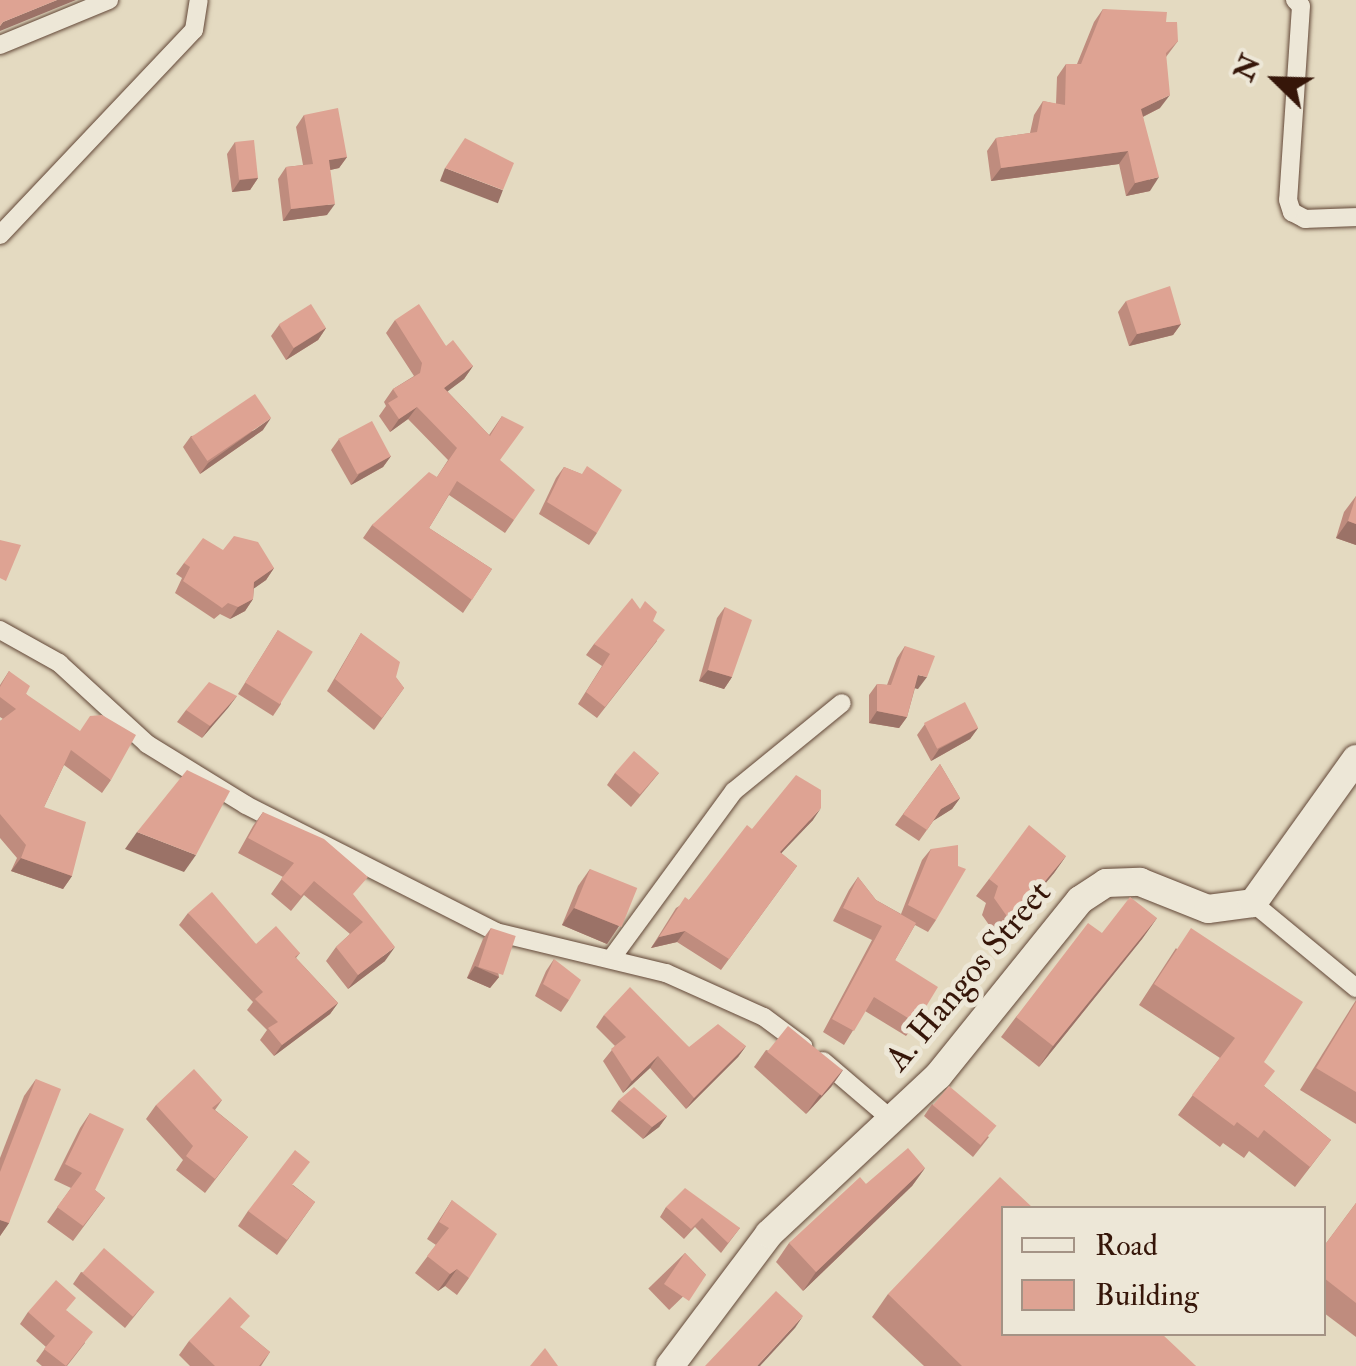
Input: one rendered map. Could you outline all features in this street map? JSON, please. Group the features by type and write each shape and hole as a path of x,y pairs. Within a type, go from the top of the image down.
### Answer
{"street":[{"path":"0,45 109,0"},
{"path":"0,235 194,30 199,0"},
{"path":"1295,0 1301,6 1288,200 1292,212 1305,219 1356,217"},
{"path":"0,630 59,663 146,744 246,805 496,932 666,973 764,1017 892,1119"},
{"path":"611,959 734,791 842,703"},
{"path":"1356,759 1253,903 1356,988"},
{"name":"A. Hangos Street","path":"670,1366 770,1234 957,1054 1049,934 1106,883 1140,882 1208,908 1253,903"}],"building":[{"path":"0,0 57,0 0,26"},
{"path":"1103,9 1167,12 1166,22 1177,22 1178,41 1166,53 1170,95 1141,109 1159,177 1135,183 1128,151 1001,168 996,138 1037,132 1043,101 1065,105 1066,64 1081,64"},
{"path":"338,108 347,157 329,160 335,204 291,209 286,167 313,164 304,115"},
{"path":"465,138 514,163 503,190 445,168"},
{"path":"254,140 258,178 239,180 235,142"},
{"path":"1170,286 1181,324 1137,334 1126,301"},
{"path":"311,304 326,328 294,348 279,324"},
{"path":"419,304 446,346 453,340 473,366 444,388 490,436 502,416 524,427 500,460 535,490 514,520 457,481 429,528 492,569 472,600 372,525 429,472 437,477 457,448 417,407 399,419 388,403 398,397 393,389 420,373 422,363 395,320"},
{"path":"255,394 271,418 207,461 191,437"},
{"path":"372,421 391,456 357,474 338,439"},
{"path":"587,466 622,490 597,533 547,502 564,467 582,474"},
{"path":"1356,496 1356,524 1348,521"},
{"path":"234,536 258,542 274,568 254,582 253,599 238,607 228,603 222,608 183,581 190,567 184,563 203,538 223,550"},
{"path":"0,540 21,545 6,581 0,578"},
{"path":"632,598 640,609 645,601 657,612 653,621 665,630 605,707 586,692 610,654 594,644"},
{"path":"725,607 752,620 732,677 708,670"},
{"path":"278,630 313,652 280,704 245,683"},
{"path":"361,633 400,662 396,677 404,688 382,718 335,679"},
{"path":"905,646 935,656 927,677 918,675 907,717 877,711 877,684 891,685"},
{"path":"9,671 30,686 26,694 80,731 90,716 102,715 136,735 111,780 71,750 44,807 86,822 72,876 21,858 26,845 0,814 0,721 16,709 0,697 0,687"},
{"path":"209,682 237,696 210,726 186,710"},
{"path":"965,702 978,728 937,749 924,723"},
{"path":"634,751 659,773 640,795 615,773"},
{"path":"940,764 960,798 941,809 927,830 903,814"},
{"path":"187,770 230,791 196,855 137,832"},
{"path":"796,775 821,790 821,808 780,852 797,866 729,959 685,931 659,937 685,897 689,900 747,825 752,829"},
{"path":"263,812 324,839 368,877 353,894 395,947 358,975 336,947 363,922 314,881 301,896 281,879 294,863 248,838"},
{"path":"1029,825 1066,856 1011,922 994,898 998,886 989,879"},
{"path":"958,845 958,866 966,869 936,920 908,905 931,849"},
{"path":"590,869 637,888 622,927 574,908"},
{"path":"858,877 876,900 916,923 895,960 938,987 916,1023 874,997 854,1031 832,1019 882,926 843,908"},
{"path":"212,892 256,944 276,926 300,953 295,957 338,1003 282,1045 268,1028 278,1022 255,999 263,992 188,913"},
{"path":"1130,897 1157,918 1053,1046 1016,1017 1088,923 1102,933"},
{"path":"491,928 516,936 503,975 478,967"},
{"path":"1191,928 1303,1002 1264,1062 1275,1071 1264,1086 1331,1140 1310,1167 1264,1130 1258,1138 1237,1122 1234,1126 1192,1095 1235,1038 1154,984"},
{"path":"554,959 581,980 569,1000 543,984"},
{"path":"630,987 689,1047 718,1024 746,1046 694,1098 658,1056 632,1081 611,1049 626,1037 604,1015"},
{"path":"1356,1002 1356,1092 1316,1068"},
{"path":"788,1026 842,1070 822,1096 767,1052"},
{"path":"194,1069 222,1100 212,1108 248,1137 215,1179 186,1156 193,1146 156,1105"},
{"path":"36,1079 61,1089 9,1223 0,1220 0,1172"},
{"path":"949,1086 996,1126 980,1145 933,1105"},
{"path":"634,1087 667,1116 652,1127 619,1100"},
{"path":"90,1113 124,1129 95,1190 105,1198 83,1226 57,1207 82,1173 65,1164"},
{"path":"908,1148 925,1168 816,1272 789,1243 860,1177 866,1184"},
{"path":"295,1150 310,1162 292,1185 315,1202 287,1240 248,1211"},
{"path":"1000,1177 1031,1206 1001,1206 1001,1336 1164,1336 1196,1366 962,1366 888,1294"},
{"path":"685,1188 740,1228 728,1243 702,1218 691,1229 666,1207"},
{"path":"452,1200 497,1234 469,1278 457,1269 450,1274 427,1256 449,1228 439,1222"},
{"path":"1356,1203 1356,1303 1326,1280 1326,1243"},
{"path":"104,1248 155,1292 133,1317 82,1273"},
{"path":"685,1253 706,1275 689,1301 664,1284"},
{"path":"56,1280 76,1298 66,1310 93,1332 66,1366 44,1349 55,1336 28,1312"},
{"path":"776,1291 803,1316 757,1366 705,1366"},
{"path":"230,1297 250,1316 240,1327 270,1352 259,1366 215,1366 189,1341"},
{"path":"545,1348 558,1366 530,1366"}]}
